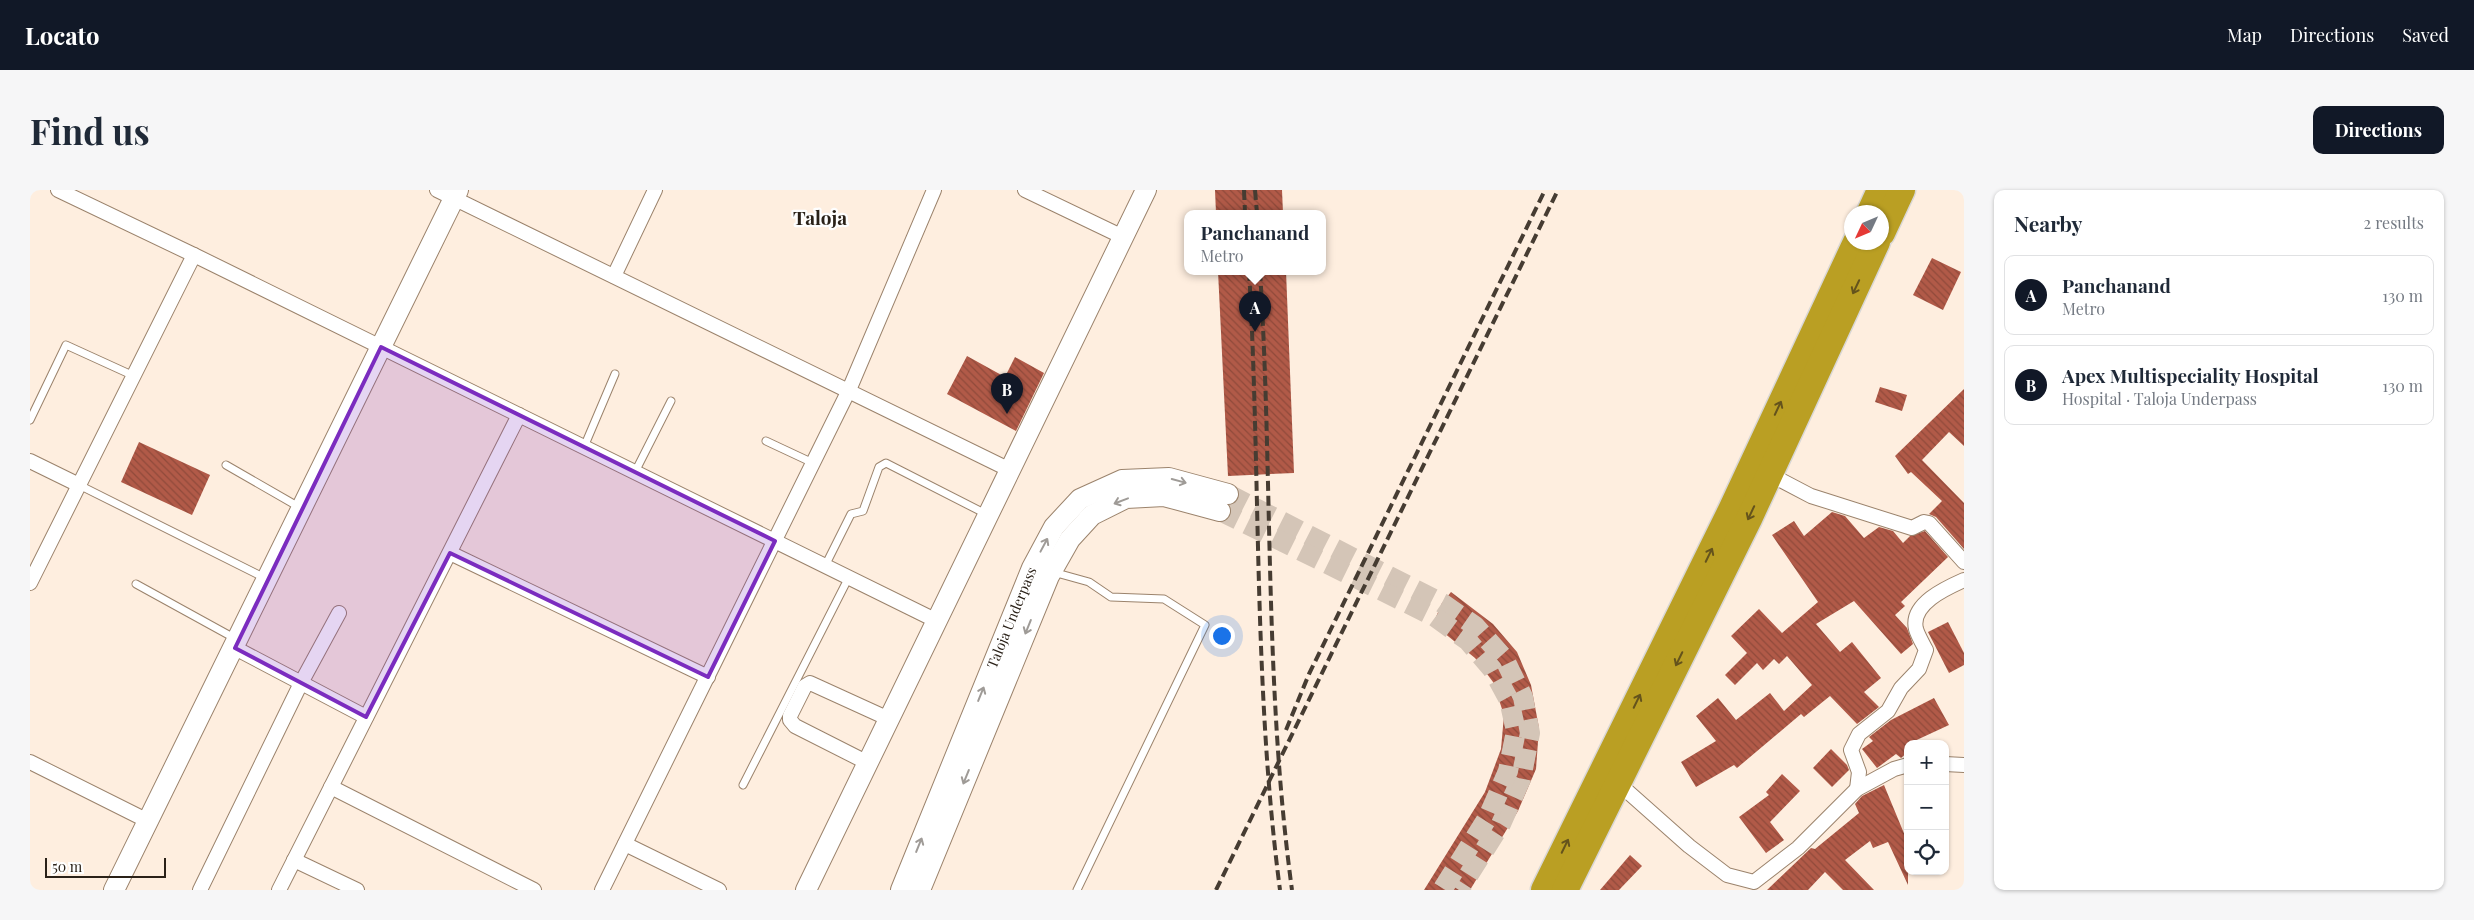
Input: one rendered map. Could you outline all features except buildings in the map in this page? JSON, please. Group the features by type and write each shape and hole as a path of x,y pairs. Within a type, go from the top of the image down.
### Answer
{"highway":[{"path":"1873,205 1880,190"},
{"path":"1889,218 1902,190"},
{"path":"1544,890 1731,510 1852,250"},
{"path":"1565,890 1769,474 1873,250"}],"street":[{"path":"58,190 194,255 937,621"},
{"path":"614,276 655,190"},
{"path":"602,890 849,390 934,190"},
{"path":"1025,190 1123,236"},
{"path":"806,890 1146,190"},
{"path":"114,890 381,347 450,193 614,276 1010,470"},
{"path":"30,583 194,255"},
{"path":"279,890 520,415"},
{"path":"30,461 79,485"},
{"path":"1769,474 1811,496 1912,528 1924,522 1930,523 1964,562"},
{"name":"Taloja Underpass","path":"901,890 1032,568 1054,527 1080,499 1122,480 1169,478 1224,502 1164,496 1126,498 1092,514 1070,539 1052,572 920,890"},
{"path":"450,553 708,677"},
{"path":"1857,789 1860,772 1851,750 1859,734 1888,711 1901,688 1919,669 1926,650 1916,629 1916,614 1937,592 1964,580"},
{"path":"200,890 301,683 339,613"},
{"path":"236,644 301,683 366,717"},
{"path":"868,763 795,726 790,720 790,716 805,686 810,683 889,720"},
{"path":"30,762 148,821"},
{"path":"1949,764 1964,765"},
{"path":"1618,783 1727,875 1754,882 1798,848 1857,789 1894,769 1904,766"},
{"path":"330,788 534,890"},
{"path":"625,844 719,890"},
{"path":"294,860 357,890"}],"lane":[{"path":"30,420 66,345 134,376"},
{"path":"584,447 615,374"},
{"path":"635,472 671,401"},
{"path":"766,441 813,463"},
{"path":"825,566 851,514 863,511 879,467 886,463 988,515"},
{"path":"226,466 302,508"},
{"path":"79,485 267,579"},
{"path":"1052,572 1089,582 1111,597 1164,599 1205,625 1077,890"},
{"path":"743,785 849,577"},
{"path":"136,584 236,644"}],"highlighted area":[{"path":"381,347 775,541 708,677 450,553 366,717 235,648"}],"tunnel":[{"path":"1228,494 1442,603 1475,626 1504,658 1523,697 1530,733 1521,779 1501,824 1459,890"},
{"path":"1220,511 1435,617 1468,641 1492,669 1509,700 1516,731 1508,771 1488,817 1442,890"}],"railway":[{"path":"1244,190 1245,210"},
{"path":"1255,190 1257,210"},
{"path":"1286,730 1309,674 1545,190"},
{"path":"1216,890 1558,190"},
{"path":"1249,275 1253,348 1261,658 1271,813 1280,890"},
{"path":"1260,275 1277,736 1292,890"}],"place":[{"name":"Panchanand","path":"1255,332"},
{"name":"Apex Multispeciality Hospital","path":"1007,414"}],"district":[{"name":"Taloja","path":"820,218"}]}
